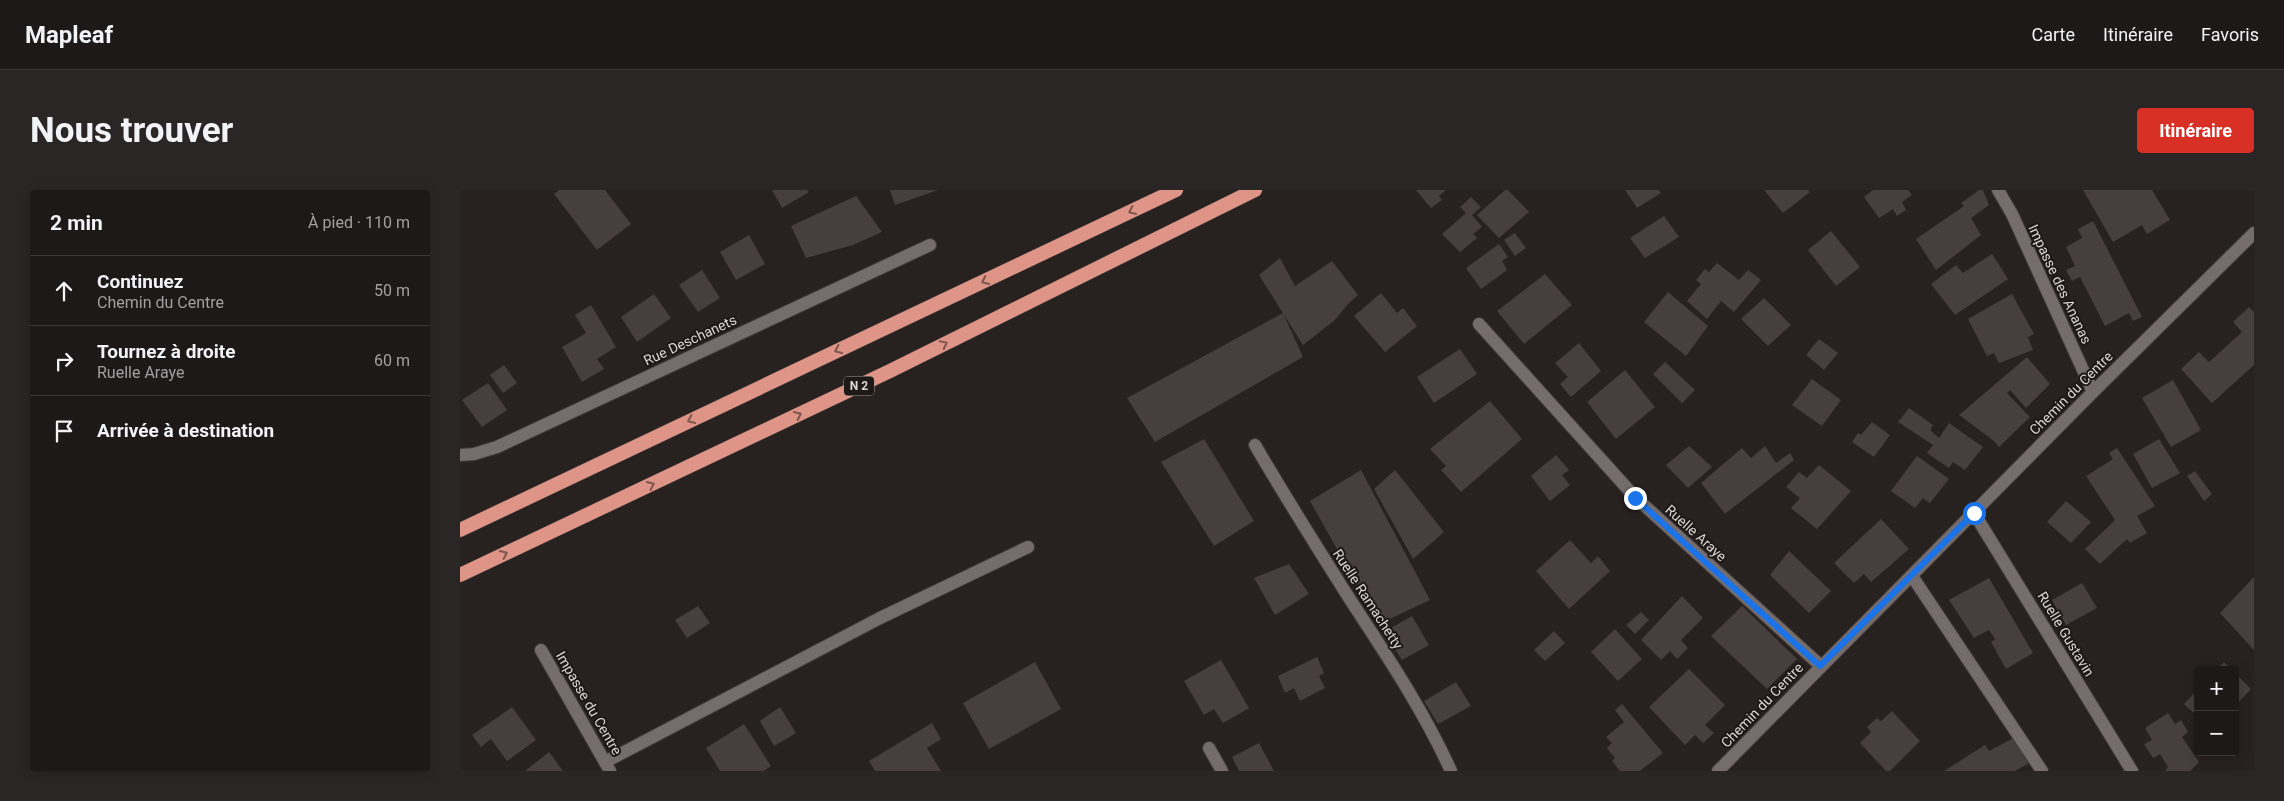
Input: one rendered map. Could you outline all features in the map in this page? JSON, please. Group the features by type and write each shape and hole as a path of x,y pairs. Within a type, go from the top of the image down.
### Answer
{"highway":[{"path":"460,530 1176,190"},
{"name":"N 2","path":"460,575 890,371 1255,190"}],"street":[{"name":"Impasse des Ananas","path":"1998,190 2012,214 2093,392"},
{"name":"Chemin du Centre","path":"1718,771 2093,392 2254,234"},
{"name":"Rue Deschanets","path":"460,455 474,454 497,447 930,245"},
{"name":"Ruelle Araye","path":"1479,324 1635,498 1820,666"},
{"name":"Ruelle Ramachetty","path":"1255,446 1294,512 1384,651 1436,738 1451,771"},
{"name":"Ruelle Gustavin","path":"1974,513 2132,771"},
{"path":"608,766 880,618 1028,546"},
{"path":"1912,576 2042,771"},
{"name":"Impasse du Centre","path":"541,650 608,766"},
{"path":"1209,748 1222,771"}],"building":[{"path":"559,190 605,190 631,224 597,250 554,194"},
{"path":"772,190 807,190 809,192 782,208"},
{"path":"890,190 938,190 895,205"},
{"path":"1416,190 1446,190 1439,196 1442,200 1431,208"},
{"path":"1505,190 1508,190 1529,212 1499,238 1477,215"},
{"path":"1625,190 1659,190 1661,193 1637,208"},
{"path":"1764,190 1808,190 1810,192 1783,213"},
{"path":"1873,190 1908,190 1912,195 1902,202 1906,210 1897,216 1893,209 1879,218 1864,197"},
{"path":"1979,190 1983,190 1989,205 1971,218 1981,235 1936,270 1916,239 1964,206 1961,203"},
{"path":"2083,190 2152,190 2170,220 2147,234 2142,225 2113,242"},
{"path":"856,196 882,232 853,245 806,258 791,226"},
{"path":"1471,197 1481,207 1472,215 1482,227 1473,234 1477,238 1460,252 1442,234 1466,213 1460,207"},
{"path":"1664,216 1679,237 1645,258 1630,238"},
{"path":"2093,221 2142,317 2133,321 2129,313 2105,326 2080,277 2072,281 2066,270 2075,266 2066,247 2082,238 2078,229"},
{"path":"1831,231 1860,267 1836,286 1808,250"},
{"path":"1515,233 1526,248 1515,256 1504,240"},
{"path":"749,235 765,264 736,280 720,252"},
{"path":"1499,244 1508,257 1502,261 1507,270 1481,289 1466,268"},
{"path":"1992,254 2008,279 1955,315 1931,284 1956,265 1963,273"},
{"path":"1280,258 1295,286 1332,261 1358,295 1335,320 1303,345 1259,275"},
{"path":"1717,263 1739,280 1748,270 1761,280 1734,312 1721,301 1707,319 1687,301 1701,284 1696,280 1705,269 1709,272"},
{"path":"702,270 720,298 698,312 679,285"},
{"path":"1545,274 1572,305 1524,344 1497,311"},
{"path":"1668,292 1708,326 1686,356 1644,322"},
{"path":"1381,293 1397,313 1403,308 1417,326 1385,352 1354,316"},
{"path":"654,294 671,318 637,342 621,317"},
{"path":"2012,294 2034,334 2028,337 2033,350 1999,363 1994,353 1987,356 1968,319"},
{"path":"1764,298 1791,325 1768,346 1741,319"},
{"path":"591,305 616,347 597,359 604,369 582,382 562,347 586,333 575,315"},
{"path":"2249,307 2254,312 2254,365 2212,403 2181,369 2199,352 2209,362 2242,332 2233,322"},
{"path":"1283,313 1303,357 1155,442 1127,398"},
{"path":"1819,339 1838,353 1824,370 1806,355"},
{"path":"1579,343 1601,371 1571,397 1560,384 1568,377 1555,363"},
{"path":"1460,349 1477,374 1434,403 1417,377"},
{"path":"2027,357 2050,384 2026,408 2010,390 2007,393 2030,417 1999,447 1994,441 1959,415"},
{"path":"1665,362 1695,390 1682,403 1653,374"},
{"path":"504,365 517,383 503,393 490,375"},
{"path":"1625,370 1655,407 1616,439 1587,402"},
{"path":"1812,379 1841,400 1822,426 1792,405"},
{"path":"2173,380 2201,430 2171,447 2142,398"},
{"path":"488,383 507,410 482,427 462,400"},
{"path":"1490,401 1522,439 1461,492 1441,470 1446,466 1430,449"},
{"path":"1909,408 1933,425 1930,430 1939,438 1949,423 1983,447 1965,470 1953,462 1949,468 1927,453 1933,445 1898,422"},
{"path":"1872,422 1890,435 1874,457 1852,442 1858,433 1861,435"},
{"path":"1204,439 1254,521 1214,546 1161,462"},
{"path":"2159,439 2180,473 2152,488 2133,454"},
{"path":"1689,446 1712,467 1688,488 1666,465"},
{"path":"1765,446 1776,463 1790,453 1794,460 1725,514 1701,483 1742,448 1751,458"},
{"path":"2117,448 2155,506 2137,516 2147,533 2130,543 2127,539 2100,564 2085,549 2115,520 2086,476 2113,459 2109,453"},
{"path":"1556,455 1569,470 1562,475 1570,485 1550,501 1531,476"},
{"path":"1917,456 1949,479 1930,503 1923,498 1915,508 1891,491"},
{"path":"1819,465 1851,491 1817,529 1791,508 1800,498 1786,487 1799,472 1807,478"},
{"path":"1361,470 1430,600 1379,624 1310,501"},
{"path":"1395,470 1444,532 1413,559 1374,489"},
{"path":"2195,471 2212,494 2204,501 2187,476"},
{"path":"2066,501 2091,522 2071,543 2047,522"},
{"path":"1881,519 1909,549 1871,582 1864,574 1854,583 1834,563"},
{"path":"1570,540 1591,563 1598,556 1610,571 1569,609 1536,571"},
{"path":"1789,551 1831,591 1809,613 1770,575"},
{"path":"1289,564 1309,594 1275,615 1254,578"},
{"path":"2254,577 2254,650 2220,613"},
{"path":"1989,578 2033,653 2006,669 1991,642 1995,639 1989,630 1974,638 1949,600"},
{"path":"2082,583 2097,608 2066,625 2052,600"},
{"path":"1682,596 1703,618 1681,640 1688,648 1677,659 1670,651 1661,660 1641,640"},
{"path":"698,606 710,623 687,638 675,620"},
{"path":"1742,606 1797,659 1767,689 1711,636"},
{"path":"1641,612 1649,620 1635,634 1626,625"},
{"path":"1412,616 1429,645 1402,660 1384,632"},
{"path":"1615,629 1642,659 1618,681 1591,652"},
{"path":"1554,631 1565,643 1545,661 1534,650"},
{"path":"1317,657 1324,673 1319,676 1325,688 1300,701 1294,688 1285,693 1278,676"},
{"path":"1221,660 1249,708 1223,723 1214,709 1204,715 1184,681"},
{"path":"1035,662 1061,709 989,749 963,703"},
{"path":"2224,662 2228,666 2220,666"},
{"path":"1689,669 1725,705 1705,725 1714,733 1703,743 1695,735 1685,745 1649,707"},
{"path":"2239,677 2251,689 2239,702"},
{"path":"1456,682 1471,706 1438,724 1424,701"},
{"path":"2194,693 2194,713 2184,704"},
{"path":"1622,704 1663,753 1640,771 1620,771 1612,761 1615,758 1607,748 1612,743 1606,737 1624,722 1615,710"},
{"path":"512,707 536,740 507,761 491,739 481,747 472,735"},
{"path":"780,707 796,733 774,746 760,721"},
{"path":"1892,711 1920,741 1890,771 1886,771 1860,743 1871,732 1867,727 1877,718 1881,721"},
{"path":"2168,713 2175,724 2181,720 2188,732 2182,737 2199,762 2190,771 2165,771 2168,767 2160,754 2153,758 2144,744 2152,740 2145,728"},
{"path":"932,723 941,739 927,748 941,771 875,771 869,761"},
{"path":"744,724 771,766 764,771 720,771 706,748"},
{"path":"2015,737 2031,762 2015,771 1944,771 1985,745 1989,751"},
{"path":"1259,743 1274,771 1239,771 1232,757"},
{"path":"549,752 563,771 525,771"}],"route":[{"path":"1635,498 1820,666 1974,513"}]}
